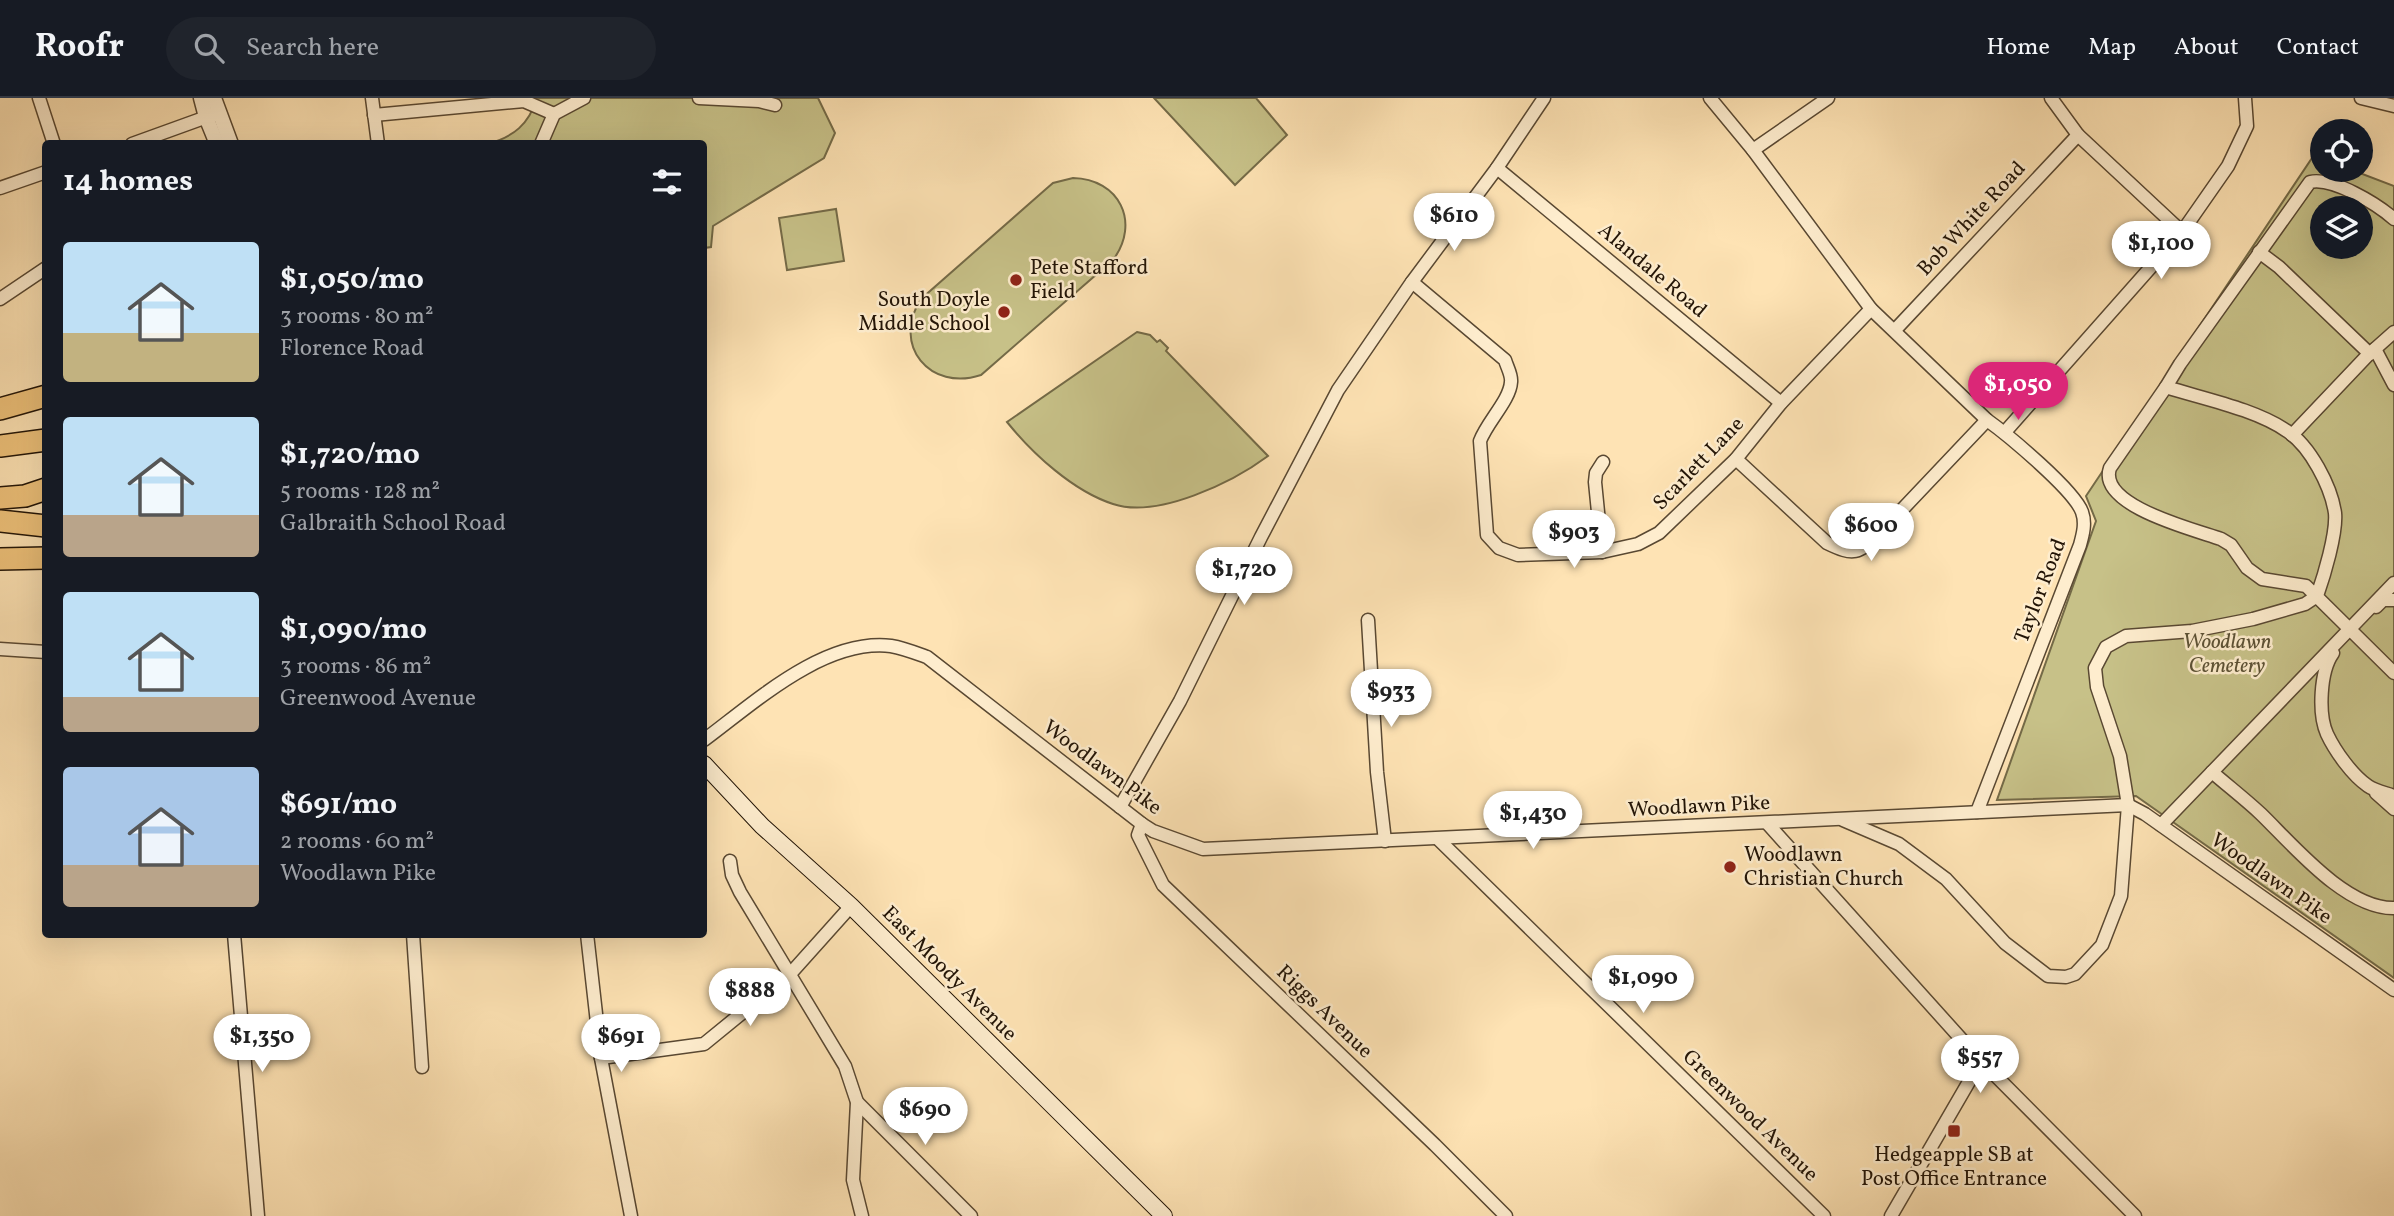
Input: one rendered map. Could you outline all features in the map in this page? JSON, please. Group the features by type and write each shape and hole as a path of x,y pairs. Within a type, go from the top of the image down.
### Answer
{"highway":[{"path":"0,409 42,397"},
{"path":"0,446 42,441"},
{"path":"0,498 25,496 42,490"},
{"path":"0,521 42,526"},
{"path":"0,559 42,558"}],"main road":[{"name":"East Moody Avenue","path":"707,767 762,826 851,906 1164,1216"}],"street":[{"path":"39,98 53,140"},
{"path":"201,98 228,140"},
{"path":"215,98 212,115 216,140"},
{"path":"372,98 377,140"},
{"path":"543,140 554,114 584,98"},
{"path":"699,98 759,101 775,105"},
{"path":"1119,807 1180,701 1279,501 1338,390 1544,98"},
{"name":"Taylor Road","path":"1710,98 1753,150 1871,309 1987,420 2005,432 2075,498 2083,514 2084,527 2080,545 1977,812"},
{"path":"1753,150 1828,98"},
{"path":"2051,98 2078,135 2182,232"},
{"path":"2005,432 2182,232 2228,166 2247,126 2245,98"},
{"path":"2361,98 2394,106"},
{"path":"374,115 524,101 554,114"},
{"path":"141,140 212,115"},
{"name":"Bob White Road","path":"1895,330 2078,135"},
{"name":"Alandale Road","path":"1497,168 1781,404"},
{"path":"0,188 42,173"},
{"path":"2394,219 2373,203 2328,182 2310,182 2180,364 2107,475 2109,482 2120,495 2148,514 2221,539 2231,545 2248,568 2262,579 2306,586 2394,674"},
{"path":"2259,252 2372,351 2394,385"},
{"path":"0,299 42,271"},
{"name":"Scarlett Lane","path":"1412,282 1505,360 1512,379 1509,391 1480,441 1487,535 1499,548 1518,555 1602,552 1638,544 1659,533 1736,459 1781,404 1871,309"},
{"path":"2292,435 2372,351 2391,336"},
{"path":"1840,819 1899,844 1946,879 2006,943 2048,976 2066,977 2075,974 2102,945 2121,896 2128,805 2120,756 2097,687 2095,668 2106,647 2126,636 2192,631 2253,619 2305,604 2317,597 2335,513 2319,465 2292,435 2252,414 2166,387"},
{"path":"1736,459 1827,543 1845,552 1852,552 1861,550 1879,534 1987,420"},
{"path":"1602,552 1595,482 1596,473 1603,462"},
{"path":"2161,825 2394,583"},
{"path":"2322,698 2325,664 2349,630 2383,600 2394,600"},
{"path":"1368,620 1377,772 1385,841"},
{"name":"Woodlawn Pike","path":"707,738 793,675 834,654 858,648 891,646 927,657 1142,824 1164,836 1203,849 2128,805 2161,825 2394,990"},
{"path":"0,649 42,652"},
{"path":"2294,687 2303,682 2312,682 2319,688 2326,732 2348,765 2394,808"},
{"path":"2212,772 2259,812 2333,883 2364,901 2394,908"},
{"path":"2369,787 2394,796"},
{"path":"1767,822 1981,1061 2135,1216"},
{"name":"Riggs Avenue","path":"1142,824 1138,835 1163,885 1506,1216"},
{"name":"Greenwood Avenue","path":"1438,839 1824,1216"},
{"path":"730,861 740,892 845,1066 857,1102 853,1180 862,1216"},
{"path":"601,1058 705,1044 791,973 851,906"},
{"path":"234,938 258,1216"},
{"path":"413,938 422,1067"},
{"path":"587,938 601,1058 631,1216"},
{"path":"1891,1216 1981,1061"},
{"path":"857,1102 971,1216"}],"green space":[{"path":"537,98 818,98 835,133 824,158 713,226 711,247 707,248 707,140 499,140 519,128"},
{"path":"1154,98 1256,98 1287,135 1235,185"},
{"name":"Woodlawn Cemetery","path":"2310,161 2310,182 2373,182 2373,178 2394,186 2394,978 2136,796 1997,800 2096,521 2086,496"},
{"name":"Pete Stafford Field","path":"1073,178 1089,180 1103,186 1121,205 1125,231 1113,260 981,375 963,379 946,377 932,371 921,361 913,348 913,316 921,299 1053,183"},
{"path":"836,209 844,261 787,270 779,218"},
{"path":"1137,332 1150,335 1157,342 1160,340 1168,348 1166,351 1268,456 1235,477 1194,495 1173,502 1131,507 1113,504 1083,490 1041,459 1007,422"}],"place":[{"name":"Pete Stafford Field","path":"1016,280"},
{"name":"South Doyle Middle School","path":"1004,312"},
{"name":"Woodlawn Christian Church","path":"1730,867"},
{"name":"Hedgeapple SB at Post Office Entrance","path":"1954,1131"}]}
